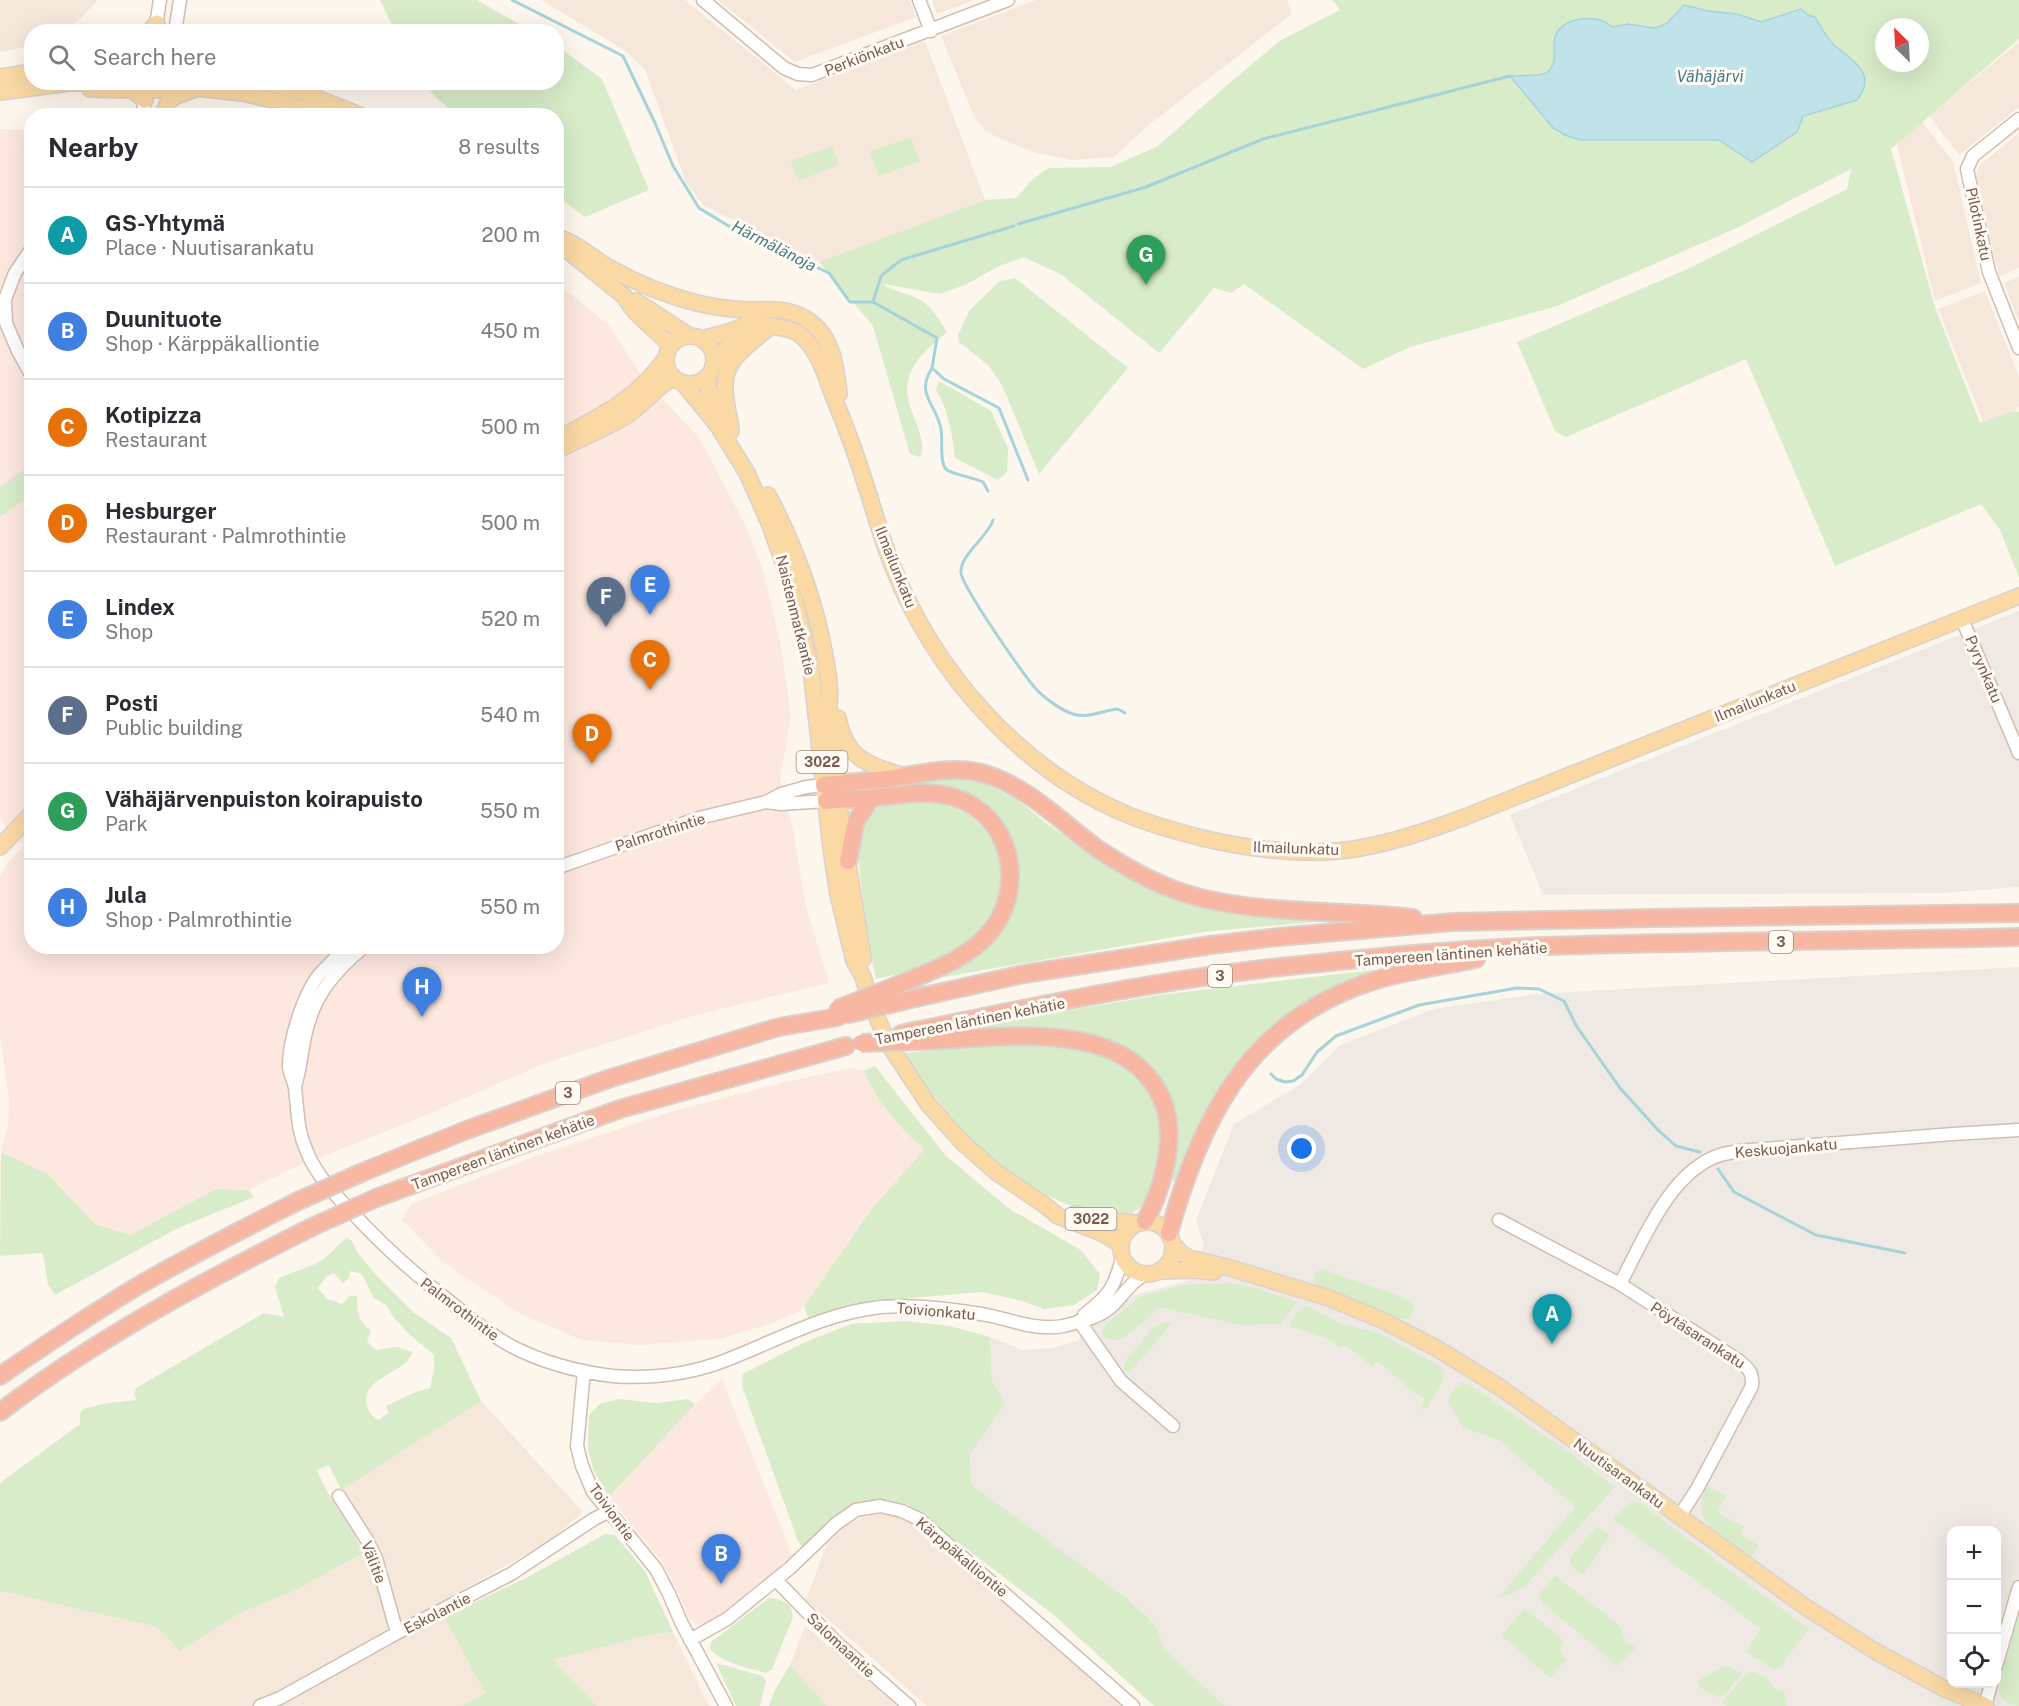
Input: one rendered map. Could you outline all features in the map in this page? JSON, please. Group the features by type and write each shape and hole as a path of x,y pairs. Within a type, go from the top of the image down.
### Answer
{"highway":[{"path":"831,792 929,771 977,772 993,777 1024,793 1124,866 1176,890 1202,898 1259,908 1375,914 1453,922"},
{"path":"831,792 871,798 911,793 931,793 954,797 985,815 999,834 1009,858 1011,873 1008,898 1003,912 989,933 965,953 837,1013"},
{"path":"848,861 856,821 871,798"},
{"name":"Tampereen läntinen kehätie","path":"0,1376 62,1333 210,1246 296,1202 363,1172 464,1131 587,1086 779,1027 837,1013 1024,974 1210,945 1453,922 2019,914"},
{"name":"Tampereen läntinen kehätie","path":"0,1412 78,1358 148,1314 219,1274 376,1198 620,1109 853,1044 1022,1009 1169,983 1276,968 1543,946 2019,938"},
{"path":"1171,1239 1183,1184 1216,1112 1255,1054 1286,1025 1321,1003 1373,981 1543,946"},
{"path":"853,1044 1009,1036 1045,1037 1095,1044 1134,1062 1153,1082 1164,1105 1169,1125 1165,1163 1151,1210 1141,1222"}],"main road":[{"path":"0,77 24,73"},
{"path":"0,92 24,89"},
{"path":"165,108 168,102 176,96 191,90"},
{"path":"223,90 278,101 300,108"},
{"path":"297,90 342,108"},
{"path":"564,240 573,243 625,277 662,293 713,306 791,312 806,319 822,333 833,356 840,412"},
{"name":"3022","path":"564,248 625,297 634,300 695,337 712,350 710,371"},
{"name":"3022","path":"625,297 630,307 658,332 667,352 669,372 678,380"},
{"name":"Ilmailunkatu","path":"695,337 744,326 770,327 793,330 808,343 819,361 840,412 860,465 886,549 907,600 947,666 986,712 1043,766 1090,796 1146,822 1225,843 1270,850 1323,852 1358,848 1407,838 1465,818 2019,596"},
{"path":"564,447 625,416 646,401 658,387 678,380 691,384 710,371 728,347 738,338 770,327"},
{"path":"731,432 725,391 727,372 741,350 770,327"},
{"path":"564,436 598,418 628,398 650,378 675,340 695,337"},
{"name":"Naistenmatkantie","path":"710,371 712,401 770,498 804,577 819,628 830,691 831,792 838,895 854,961 863,977 872,1006 888,1043 921,1096 954,1133 989,1166 1058,1216 1102,1233 1121,1251"},
{"name":"Naistenmatkantie","path":"678,380 707,412 738,457 763,507 778,547 799,615 811,669 831,792 848,861 863,958 863,977"},
{"path":"830,691 844,740 853,753 872,766 904,776"},
{"path":"0,847 24,823"},
{"name":"Naistenmatkantie","path":"1046,1206 1099,1220 1141,1222"},
{"path":"1141,1222 1157,1223 1171,1239 1171,1259 1153,1273 1132,1270 1121,1251 1126,1231 1141,1222"},
{"name":"Nuutisarankatu","path":"1171,1239 1181,1253 1189,1258 1329,1298 1384,1321 1438,1349 1501,1388 1807,1608 1875,1651 1945,1689 1985,1706"},
{"name":"Nuutisarankatu","path":"1153,1273 1195,1270 1226,1274 1236,1271"}],"street":[{"path":"155,24 160,0"},
{"path":"176,24 180,0"},
{"name":"Perkiönkatu","path":"703,0 784,68 798,74 812,75 1008,0"},
{"path":"919,0 931,31"},
{"path":"163,108 168,90"},
{"name":"Pilotinkatu","path":"2019,119 1973,156 1967,169 1989,272 2019,348"},
{"path":"24,260 2,298 6,323 24,362"},
{"name":"Pyrynkatu","path":"1962,619 2019,753"},
{"name":"Palmrothintie","path":"564,865 699,818 766,802 781,804 831,792"},
{"name":"Palmrothintie","path":"339,954 318,976 309,991 297,1024 289,1068 295,1086 296,1117 300,1134 319,1175 385,1248 426,1283 491,1335 523,1352 585,1371 623,1376 663,1376 722,1362 795,1330"},
{"name":"Palmrothintie","path":"295,1086 307,1026 318,996 356,954"},
{"name":"Keskuojankatu","path":"1620,1284 1665,1201 1681,1181 1719,1155 1738,1151 2019,1130"},
{"name":"Pöytäsarankatu","path":"1499,1220 1620,1284 1738,1360 1752,1374 1752,1386 1697,1489 1679,1517"},
{"name":"Toivionkatu","path":"1079,1321 1099,1305 1110,1292 1116,1281 1121,1251"},
{"name":"Toivionkatu","path":"795,1330 832,1317 882,1307 952,1310 1052,1327 1089,1319 1106,1310 1128,1286 1153,1273"},
{"path":"1079,1321 1121,1381 1173,1426"},
{"name":"Toiviontie","path":"585,1371 577,1446 582,1466 593,1492 656,1569 690,1640 726,1706"},
{"name":"Välitie","path":"339,1496 376,1558 397,1633"},
{"name":"Kärppäkalliontie","path":"690,1640 728,1619 776,1580 837,1523 856,1510 880,1506 902,1511 919,1519 1133,1706"},
{"name":"Eskolantie","path":"260,1706 280,1702 397,1633 511,1574 608,1512"},
{"name":"Salomaantie","path":"776,1580 837,1643 909,1706"},
{"path":"2001,1649 2019,1587"},
{"path":"1985,1706 1990,1688"}],"shaded area":[{"path":"0,0 98,0 74,24 24,24 24,47 0,52"},
{"path":"541,0 685,0 796,90 925,41 985,200 819,262 703,205 686,182 645,70 623,49"},
{"path":"718,0 909,0 916,17 795,62"},
{"path":"932,0 975,0 937,14"},
{"path":"1036,0 1287,0 1292,14 1151,123 1114,157 1072,160 1033,152 985,131 974,116 941,36"},
{"path":"2019,42 2019,107 1959,155 1929,116"},
{"path":"1922,122 1953,161 1981,283 1935,301 1896,141"},
{"path":"0,129 24,130 24,846 0,819"},
{"path":"2019,133 2019,268 1999,276 1976,175 1980,165"},
{"path":"2019,277 2019,322 2004,283"},
{"path":"564,289 610,326 642,377 700,439 744,523 763,570 781,646 791,717 780,779 794,834 805,903 829,983 696,1015 545,1063 417,1119 293,1168 248,1190 216,1189 130,1235 95,1224 48,1174 1,1152 8,1125 9,1102 0,1034 0,876 9,861 24,846 24,954 564,954"},
{"path":"1985,291 2019,377 2019,406 2015,411 1984,424 1938,309"},
{"path":"2019,611 2019,887 1942,893 1543,895 1510,815"},
{"path":"2019,967 2019,1706 1225,1706 1164,1649 1156,1626 1129,1600 971,1484 970,1454 1005,1404 992,1380 990,1337 1023,1350 1052,1348 1078,1341 1085,1330 1135,1295 1186,1281 1204,1245 1196,1220 1234,1124 1300,1085 1340,1045 1434,1009 1536,994"},
{"path":"852,1068 863,1071 879,1100 905,1132 924,1150 874,1206 801,1310 773,1323 719,1339 639,1345 581,1340 519,1313 444,1263 402,1220 411,1204 533,1157 667,1113 781,1083"},
{"path":"722,1379 792,1555 723,1615 705,1625 695,1624 689,1618 659,1558 609,1497 695,1404"},
{"path":"481,1401 583,1512 548,1542 437,1604 485,1693 462,1706 0,1706 0,1591 157,1627 180,1651 240,1613 294,1591 363,1554 359,1542 329,1497"},
{"path":"880,1514 918,1524 1123,1706 927,1706 806,1600 826,1546 844,1527 860,1518"},
{"path":"805,1626 897,1706 827,1706 790,1665"},
{"path":"673,1632 709,1706 597,1706 552,1660 653,1634"}],"green space":[{"path":"380,0 477,0 519,24 392,24"},
{"path":"1333,0 2019,0 2019,39 1891,149 1935,307 1980,423 2015,411 2019,412 2019,578 2000,530 1981,504 1835,566 1746,359 1566,437 1555,431 1517,342 1690,268 1847,189 1851,169 1737,228 1557,306 1410,347 1363,369 1244,284 1231,293 1214,288 1159,353 1062,275 1024,257 940,294 883,284 928,305 947,332 918,360 909,378 908,398 922,443 920,457 910,454 873,326 819,262 985,200 1016,198 1033,179 1048,168 1111,167 1158,146 1281,40 1340,10","holes":["1684,5 1708,11 1737,14 1761,22 1801,9 1815,17 1831,43 1861,67 1857,100 1803,116 1752,162 1720,140 1581,140 1553,128 1511,76 1547,73 1556,60 1554,49 1601,20 1613,27 1628,24 1654,28 1667,23"]},
{"path":"564,51 602,79 649,190 585,217 564,201 564,108 448,108 430,90 564,90"},
{"path":"911,137 920,161 879,176 870,152"},
{"path":"832,146 839,165 798,181 791,161"},
{"path":"1015,278 1128,368 1039,474 1002,385 988,365 959,342 958,335 969,311 1000,281"},
{"path":"939,381 991,411 1008,448 1007,472 998,480 955,458 947,414 936,390"},
{"path":"24,470 24,500 0,517 0,487"},
{"path":"940,776 983,783 1015,798 1046,823 1125,877 1183,901 1246,916 1357,918 1203,932 938,978 975,955 1008,923 1020,882 1014,846 997,819 969,794 925,787 862,793 847,788"},
{"path":"929,799 967,813 991,835 1004,867 1004,893 992,917 972,941 941,959 902,973 876,979 867,938 858,857 861,825 874,808"},
{"path":"1373,970 1379,972 1342,984 1287,1018 1204,1118 1175,1181 1168,1180 1175,1119 1129,1053 957,1033 967,1028 1159,995"},
{"path":"1019,1043 1086,1048 1133,1071 1156,1101 1163,1130 1145,1205 1132,1213 1113,1215 1078,1209 1036,1191 979,1148 920,1080 905,1053"},
{"path":"875,1066 945,1155 1008,1208 1081,1250 1100,1274 1097,1290 1074,1305 1044,1309 1019,1300 982,1292 912,1298 828,1312 808,1318 804,1306 874,1206 924,1150 905,1132 879,1100 863,1071"},
{"path":"1,1152 48,1174 95,1224 130,1235 216,1189 248,1190 254,1197 178,1228 55,1295 48,1285 43,1253 0,1256"},
{"path":"347,1238 352,1241 359,1255 413,1312 451,1338 481,1401 341,1490 329,1465 317,1470 364,1553 294,1591 240,1613 180,1651 157,1627 0,1591 0,1483 80,1424 80,1414 83,1409 102,1404 137,1400 134,1395 136,1388 264,1313 284,1317 275,1287 279,1278 321,1261","holes":["350,1271 362,1274 373,1297 386,1305 394,1318 410,1335 434,1355 434,1370 430,1388 386,1406 389,1413 378,1420 367,1406 366,1397 369,1390 380,1379 403,1365 413,1352 397,1347 376,1350 367,1342 371,1330 359,1316 357,1296 350,1296 342,1304 327,1299 318,1288 327,1276 334,1273 343,1283 349,1278"]},
{"path":"1321,1269 1400,1296 1413,1304 1414,1309 1409,1319 1400,1319 1319,1286 1313,1281 1315,1273"},
{"path":"1229,1283 1255,1288 1298,1302 1280,1324 1241,1325 1163,1308 1124,1337 1116,1340 1108,1339 1102,1333 1105,1325 1140,1297 1183,1285"},
{"path":"1305,1305 1342,1324 1381,1334 1438,1365 1444,1371 1444,1378 1428,1407 1423,1409 1421,1406 1426,1399 1411,1390 1377,1361 1372,1366 1345,1345 1341,1348 1327,1338 1292,1327 1290,1324 1292,1319"},
{"path":"905,1321 950,1326 990,1337 992,1380 1005,1404 970,1454 971,1484 1129,1600 1156,1626 1164,1649 1225,1706 1154,1706 1054,1615 907,1504 878,1499 839,1513 803,1548 798,1541 742,1386 743,1374 801,1344 851,1324"},
{"path":"1167,1321 1172,1323 1129,1373 1124,1369 1125,1362 1153,1328"},
{"path":"1461,1382 1470,1385 1565,1449 1615,1487 1525,1586 1506,1596 1499,1597 1575,1507 1500,1441 1463,1427 1448,1402 1451,1393"},
{"path":"619,1399 657,1403 688,1399 695,1404 609,1497 594,1472 588,1449 589,1416 599,1404"},
{"path":"1707,1486 1726,1496 1718,1510 1721,1515 1744,1527 1741,1534 1759,1546 1751,1556 1710,1527 1702,1510 1702,1499"},
{"path":"1637,1501 1809,1629 1780,1667 1773,1669 1746,1652 1761,1629 1613,1519 1631,1502"},
{"path":"1598,1526 1610,1536 1583,1575 1571,1566 1570,1557"},
{"path":"605,1534 615,1535 645,1571 673,1632 653,1634 553,1660 597,1706 462,1706 485,1693 444,1617 528,1577"},
{"path":"1555,1576 1621,1628 1625,1641 1637,1648 1617,1666 1543,1603 1539,1597 1540,1592"},
{"path":"769,1598 778,1599 789,1605 793,1617 772,1669 766,1673 736,1664 710,1649 711,1642"},
{"path":"1525,1608 1563,1640 1560,1649 1566,1660 1550,1678 1501,1635"},
{"path":"2019,1617 2019,1706 2010,1705 2000,1695 1999,1688 2001,1688 2006,1656"},
{"path":"716,1663 762,1676 766,1681 760,1706 736,1706"},
{"path":"790,1665 827,1706 769,1706 775,1690"},
{"path":"1727,1666 1742,1674 1720,1697 1703,1689 1696,1681 1719,1669"},
{"path":"1749,1672 1761,1675 1778,1691 1783,1689 1787,1706 1727,1706 1722,1702"}],"water":[{"name":"Vähäjärvi","path":"1684,5 1708,11 1737,14 1761,22 1801,9 1815,17 1830,41 1860,68 1865,82 1863,90 1857,100 1803,116 1797,132 1752,162 1719,140 1580,140 1565,135 1553,128 1510,76 1547,73 1553,64 1555,37 1567,23 1580,19 1594,19 1613,27 1628,24 1654,28 1667,23"}],"waterway":[{"name":"Härmälänoja","path":"512,0 560,24"},
{"name":"Härmälänoja","path":"564,26 623,56 673,166 699,208 732,228 829,273 850,302 873,302 937,338 932,368 944,379 999,408 1028,480"},
{"path":"1018,224 1146,187 1263,139 1510,76"},
{"path":"873,302 881,276 901,260 1014,226"},
{"path":"932,368 927,377 926,392 941,429 942,457 945,467 950,472 983,482 988,491"},
{"path":"993,520 965,559 961,573 972,596 1009,653 1039,692 1065,710 1079,715 1118,709 1125,713"},
{"path":"1271,1074 1276,1079 1285,1082 1293,1081 1302,1075 1317,1052 1336,1036 1419,1005 1517,988 1539,989 1564,1001 1577,1027 1620,1088 1659,1131 1676,1146 1700,1152"},
{"path":"1718,1169 1734,1192 1816,1235 1905,1253"}],"place":[{"name":"Vähäjärvenpuiston koirapuisto","path":"1146,285"},
{"name":"Lindex","path":"650,615"},
{"name":"Posti","path":"606,627"},
{"name":"Kotipizza","path":"650,690"},
{"name":"Hesburger","path":"592,764"},
{"name":"Jula","path":"422,1017"},
{"name":"GS-Yhtymä","path":"1552,1344"},
{"name":"Duunituote","path":"721,1584"}]}
